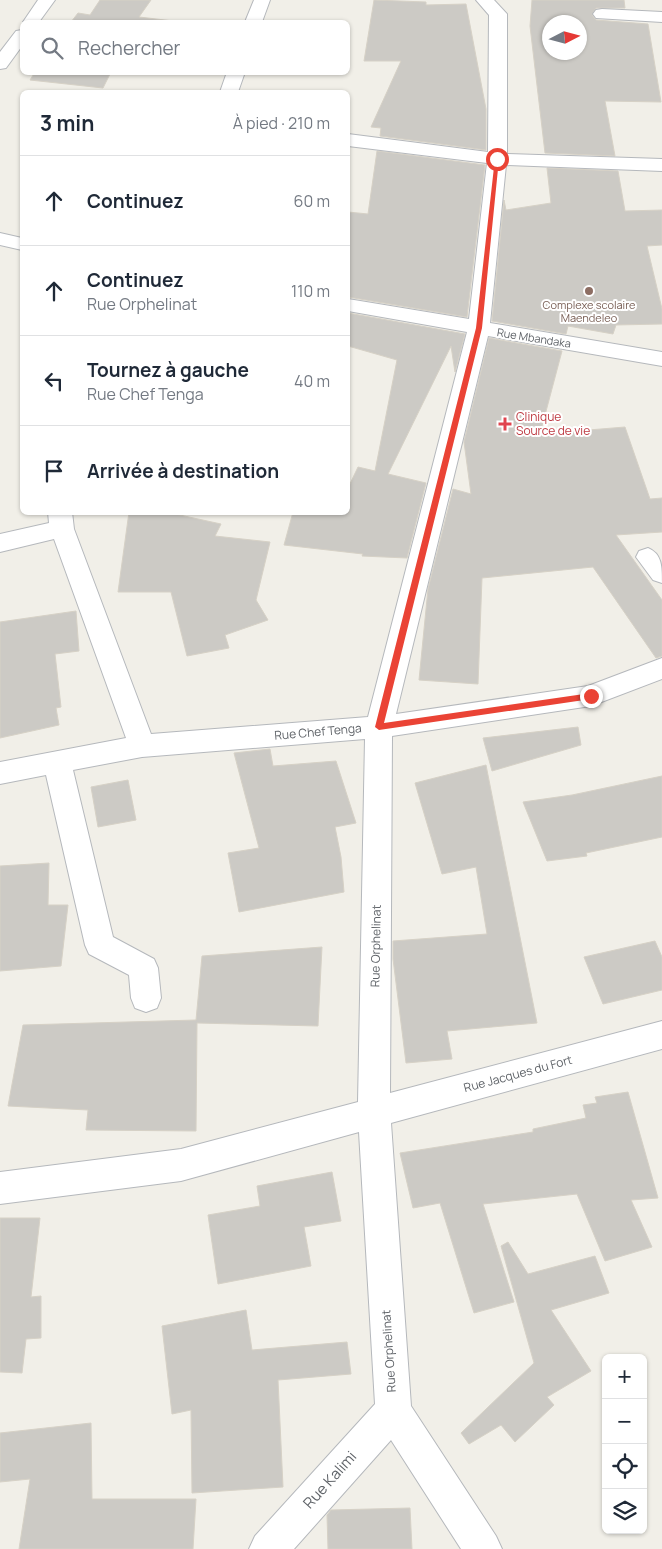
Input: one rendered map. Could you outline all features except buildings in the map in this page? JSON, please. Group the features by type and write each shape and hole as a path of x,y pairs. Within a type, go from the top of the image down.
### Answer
{"street":[{"path":"32,20 47,0"},
{"path":"255,20 262,0"},
{"name":"Rue Orphelinat","path":"483,1549 393,1411 374,1112 379,727 479,328 497,159 498,14 484,0"},
{"path":"602,14 662,17"},
{"path":"0,64 13,41"},
{"path":"230,90 235,75"},
{"path":"350,140 497,159 662,165"},
{"path":"0,239 20,244"},
{"name":"Rue Mbandaka","path":"350,305 662,359"},
{"path":"0,543 61,521 142,746"},
{"name":"Rue Chef Tenga","path":"0,773 142,746 379,727 591,696 662,668"},
{"path":"56,762 100,945 143,968 146,998"},
{"name":"Rue Jacques du Fort","path":"0,1188 181,1165 662,1035"},
{"name":"Rue Kalimi","path":"268,1549 393,1411"}],"place":[{"name":"Complexe scolaire Maendeleo","path":"589,291"},
{"name":"Clinique Source de vie","path":"505,424"}],"route":[{"path":"497,159 479,328 379,727 591,696"}]}
